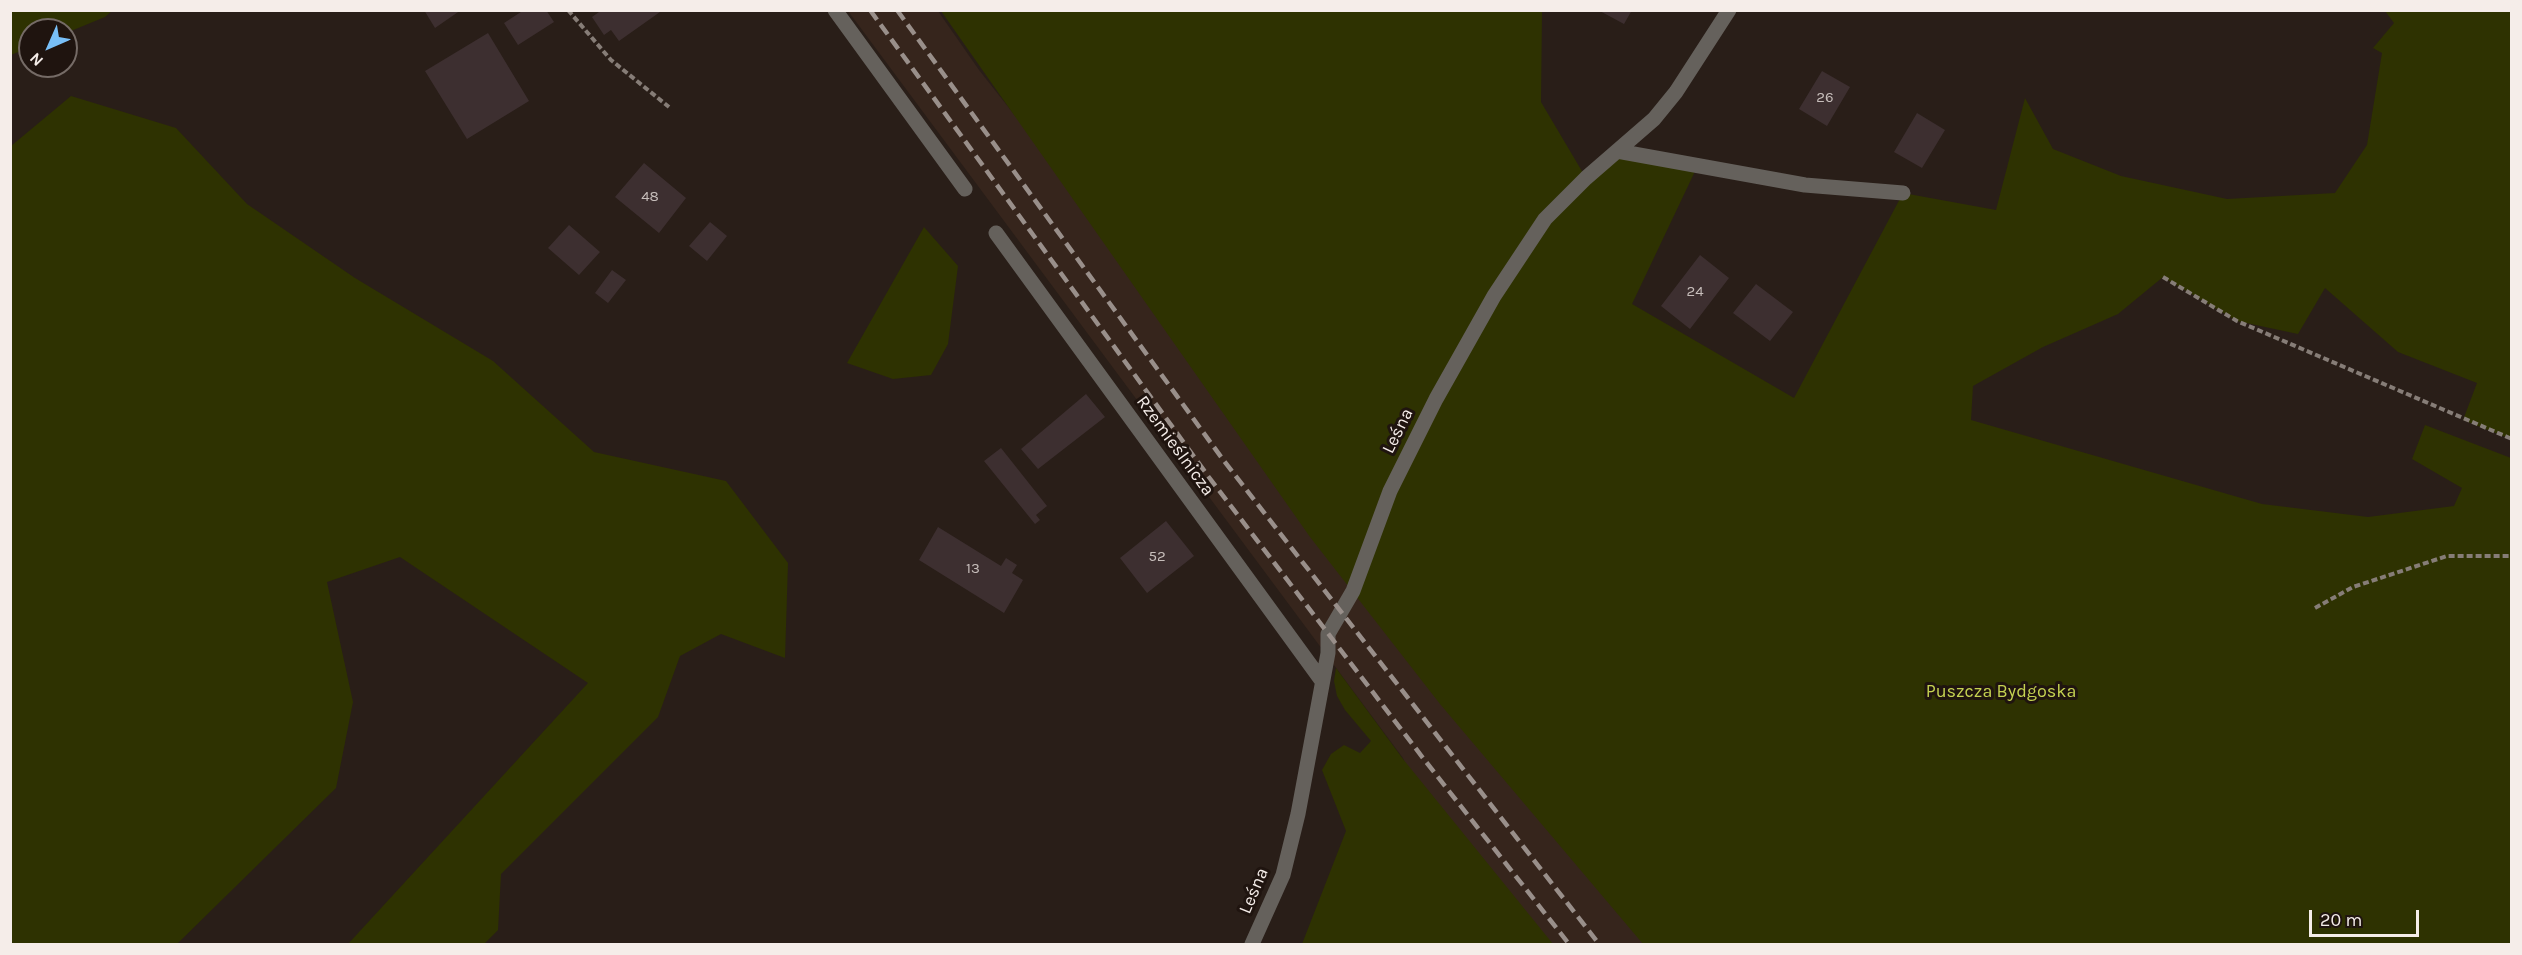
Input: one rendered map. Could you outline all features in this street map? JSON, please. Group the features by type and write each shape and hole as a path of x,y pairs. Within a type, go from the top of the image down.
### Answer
{"street":[{"path":"835,10 965,189"},
{"name":"Leśna","path":"1252,945 1283,876 1298,814 1328,653 1328,634 1353,591 1390,491 1436,399 1469,338 1524,247 1545,219 1586,178 1654,119 1676,92 1729,10"},
{"path":"1617,151 1805,185 1903,193"},
{"name":"Rzemieślnicza","path":"996,233 1322,681"}],"path":[{"path":"568,10 611,60 669,107"},
{"path":"2163,277 2237,321 2511,439"},
{"path":"2315,608 2353,587 2447,556 2511,556"}],"shaded area":[{"path":"848,11 938,11 979,70 1209,361 1714,944 1482,944 1403,758"}],"green space":[{"path":"11,10 112,10 105,17 78,28 78,18 18,18 18,52 11,55"},
{"name":"Puszcza Bydgoska","path":"941,11 1542,11 1541,102 1586,178 1617,151 1698,165 1632,304 1794,398 1903,193 1996,210 2025,98 2053,149 2121,176 2227,199 2335,193 2367,145 2382,53 2373,48 2394,23 2385,11 2511,11 2511,439 2463,420 2477,383 2398,352 2325,288 2298,334 2237,321 2163,277 2118,314 2043,347 1973,386 1971,420 2262,504 2368,517 2454,506 2462,488 2412,459 2425,425 2511,458 2511,944 1643,944 1440,704 1310,537"},
{"path":"71,96 176,128 247,204 355,278 493,361 594,452 726,481 788,563 785,658 721,634 680,656 658,717 501,874 498,930 484,944 348,944 588,683 400,557 327,582 353,702 336,788 177,944 11,944 11,146"},
{"path":"924,227 958,266 948,344 931,375 893,379 847,363"},
{"path":"1336,668 1403,759 1553,944 1302,944 1346,831 1322,770 1331,754 1344,745 1360,753 1371,741 1345,710 1337,696 1334,681"}],"building":[{"path":"424,10 461,10 435,28"},
{"path":"524,10 546,10 554,22 518,45 504,23"},
{"path":"598,10 659,10 660,12 619,41 611,30 604,35 592,17 599,12"},
{"path":"1598,10 1632,10 1624,24"},
{"path":"488,33 529,101 467,139 425,71"},
{"path":"1822,71 1850,87 1827,126 1799,109"},
{"path":"1917,113 1945,130 1922,168 1894,152"},
{"path":"644,163 686,198 659,233 615,197"},
{"path":"710,222 727,236 707,261 689,246"},
{"path":"569,225 600,252 579,275 548,248"},
{"path":"1700,255 1729,278 1690,329 1661,306"},
{"path":"612,270 626,280 608,303 595,293"},
{"path":"1756,284 1793,312 1770,341 1733,313"},
{"path":"1086,394 1105,417 1038,469 1021,449"},
{"path":"1001,448 1047,506 1036,515 1040,520 1035,524 984,461"},
{"path":"1166,521 1194,556 1147,593 1120,558"},
{"path":"938,527 1001,566 1006,558 1017,565 1012,573 1023,580 1004,613 919,560"}],"railway":[{"path":"870,10 1208,476 1423,758 1569,944"},
{"path":"897,10 1224,461 1599,944"}]}
